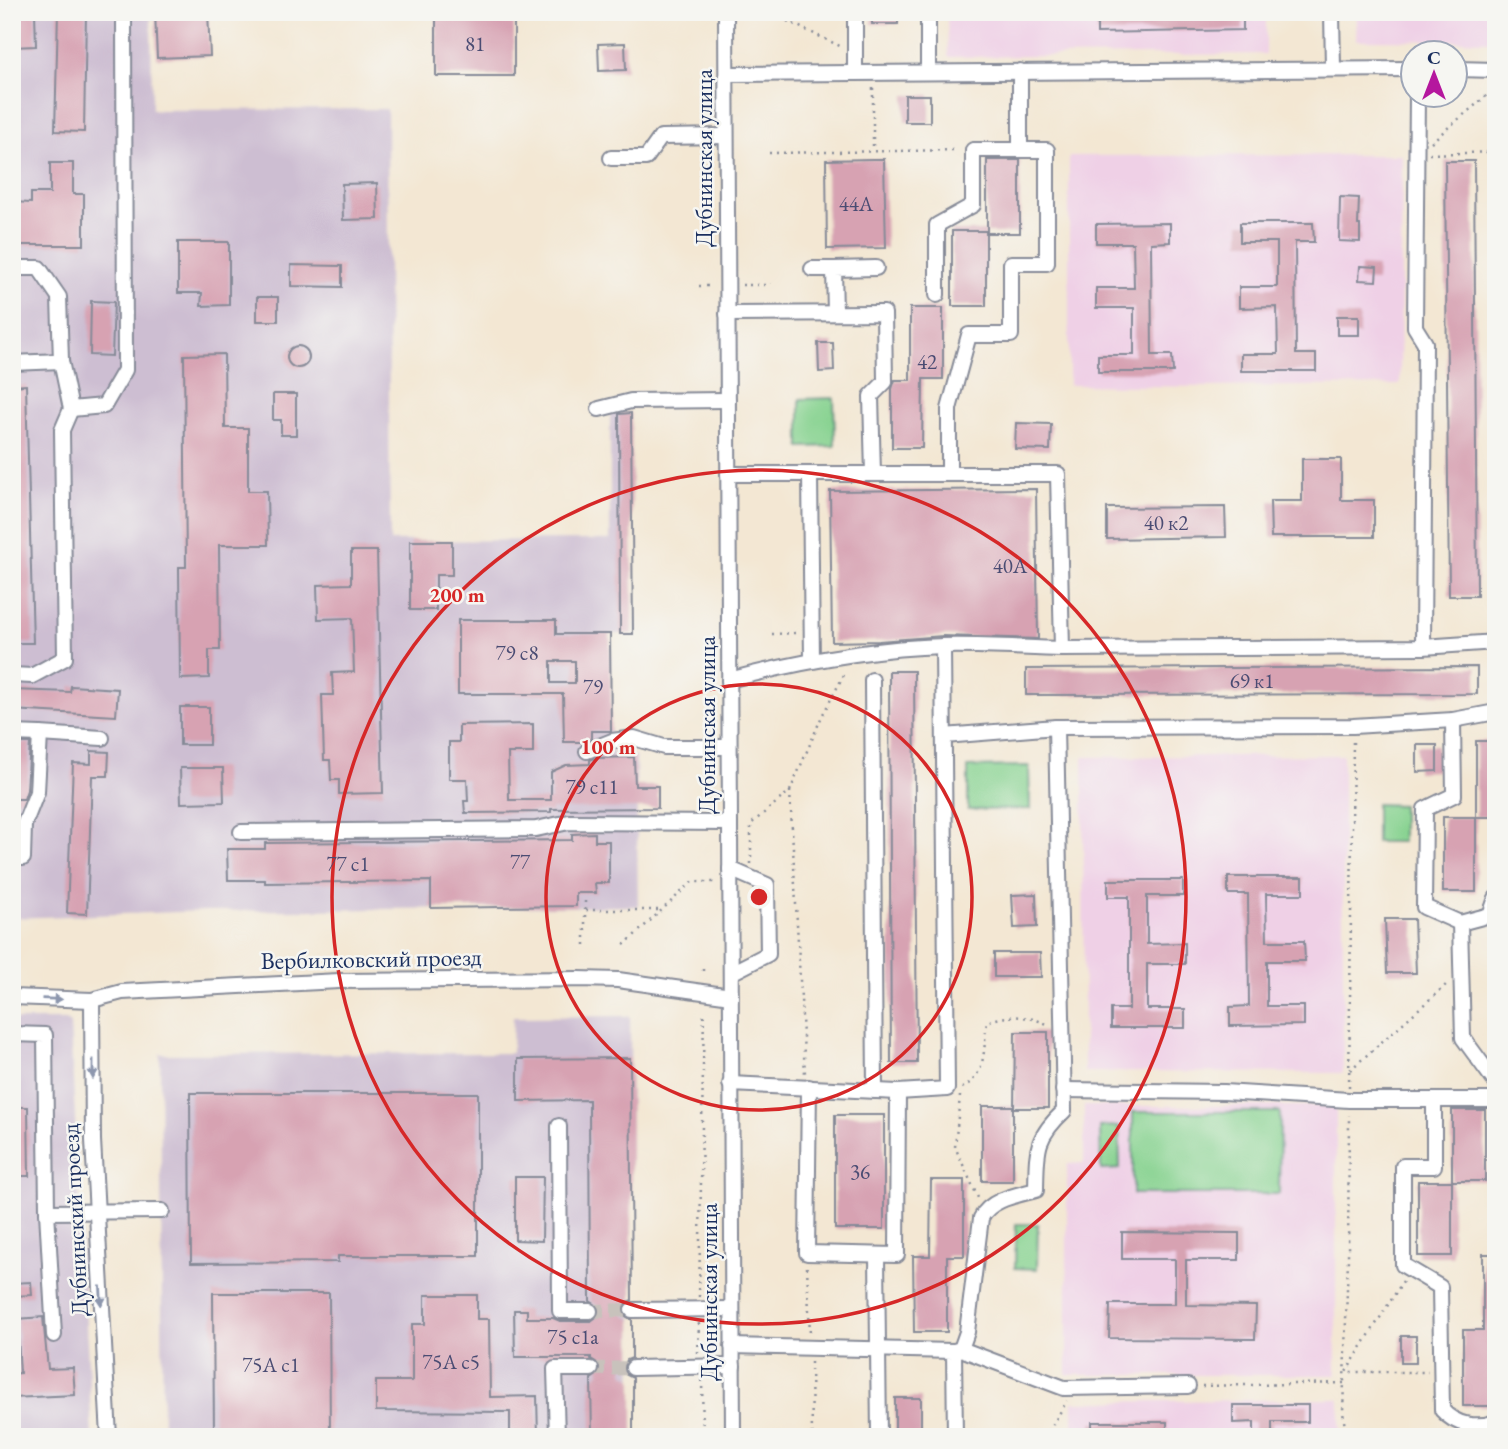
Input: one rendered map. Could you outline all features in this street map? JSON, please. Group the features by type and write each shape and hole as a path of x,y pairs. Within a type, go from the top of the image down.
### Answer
{"street":[{"path":"71,409 104,406 125,370 124,12"},
{"name":"Дубнинская улица","path":"726,12 733,1437"},
{"path":"855,12 855,72"},
{"path":"928,12 928,72"},
{"path":"1332,12 1333,68"},
{"path":"727,74 1400,69"},
{"path":"1470,69 1496,70"},
{"path":"1020,71 1020,150"},
{"path":"1418,108 1415,327 1425,343 1423,647"},
{"path":"611,158 646,158 661,137 726,136"},
{"path":"937,295 937,225 973,205 973,150 1047,150 1047,263 1011,263 1011,335 970,335 949,409 949,474"},
{"path":"12,268 39,268 59,297 61,361 71,409 62,430 65,658 32,676 12,676"},
{"path":"812,269 876,268"},
{"path":"834,269 835,313"},
{"path":"727,314 884,313 885,382 872,396 873,474"},
{"path":"12,363 61,361"},
{"path":"599,409 631,401 728,400"},
{"path":"728,474 1058,474 1062,649"},
{"path":"810,474 812,662"},
{"path":"729,680 812,662 943,646 1062,649 1423,647 1496,642"},
{"path":"730,1084 898,1092 947,1089 943,646"},
{"path":"872,680 875,1091"},
{"path":"944,736 1056,727 1353,726 1453,720 1496,712"},
{"path":"1453,720 1454,794 1425,809 1424,907 1460,923 1490,915 1496,898"},
{"path":"955,1437 958,1350 967,1332 981,1218 984,1212 1003,1200 1036,1190 1037,1152 1041,1136 1064,1111 1056,727"},
{"path":"12,733 102,738"},
{"path":"12,858 23,858 24,825 37,792 40,734"},
{"path":"587,751 612,741 634,738 664,747 730,747"},
{"path":"240,832 536,829 569,822 730,823"},
{"path":"730,869 767,885 768,954 731,973"},
{"path":"1460,923 1463,1038 1496,1083"},
{"name":"Вербилковский проезд","path":"12,997 92,1000 122,992 424,979 618,980 731,996"},
{"name":"Дубнинский проезд","path":"92,1000 96,1211 109,1437"},
{"path":"12,1034 45,1035 47,1212 54,1335"},
{"path":"807,1087 807,1253 897,1255 898,1092"},
{"path":"1063,1090 1224,1093 1349,1100 1496,1100"},
{"path":"1434,1100 1434,1166 1403,1166 1403,1265 1440,1287 1442,1410 1452,1421 1494,1427"},
{"path":"559,1126 560,1311 590,1311"},
{"path":"47,1212 162,1211"},
{"path":"877,1255 879,1437"},
{"path":"632,1310 732,1309"},
{"path":"732,1346 958,1350 1064,1388 1188,1386"},
{"path":"633,1368 733,1366"},
{"path":"557,1437 555,1369 591,1368"}],"path":[{"path":"768,12 855,53"},
{"path":"872,72 873,151"},
{"path":"1417,154 1496,88"},
{"path":"769,153 973,150"},
{"path":"1417,154 1496,152"},
{"path":"742,285 771,285"},
{"path":"699,286 713,286"},
{"path":"772,634 812,632"},
{"path":"807,1087 790,791 822,716 854,656"},
{"path":"1346,1437 1344,1383 1353,726"},
{"path":"751,878 751,824 790,791"},
{"path":"624,945 692,882 714,882"},
{"path":"585,897 585,945"},
{"path":"586,909 662,910"},
{"path":"1350,1070 1461,971"},
{"path":"703,1437 702,1380 698,1366 704,1010"},
{"path":"984,1212 955,1147 960,1089 971,1083 981,1070 988,1022 1004,1016 1034,1019 1049,1024 1061,1033"},
{"path":"1410,1269 1346,1372 1441,1372"},
{"path":"1188,1386 1344,1383"},
{"path":"1045,1437 1074,1388"}],"shaded area":[{"path":"12,12 151,12 152,110 387,109 390,541 610,540 610,413 631,413 633,634 610,634 611,731 613,756 636,756 638,906 206,911 12,918"},
{"path":"947,12 1266,12 1266,54 948,57"},
{"path":"1357,12 1490,12 1490,41 1470,41 1470,38 1356,40"},
{"path":"1402,155 1400,385 1069,385 1069,156"},
{"path":"1343,755 1343,1073 1084,1072 1083,757"},
{"path":"630,1016 633,1437 163,1437 160,1054 512,1053 513,1017"},
{"path":"12,1020 65,1020 70,1024 92,1437 12,1437"},
{"path":"1084,1106 1336,1106 1336,1375 1067,1375 1067,1164 1084,1163"},
{"path":"1339,1399 1341,1437 1073,1437 1073,1402"}],"green space":[{"path":"834,398 835,446 800,447 800,399"},
{"path":"1029,766 1030,809 968,810 968,767"},
{"path":"1376,804 1402,805 1402,842 1376,842"},
{"path":"1133,1112 1280,1112 1279,1194 1133,1194"},
{"path":"1119,1126 1120,1169 1101,1170 1100,1127"},
{"path":"1016,1224 1038,1224 1037,1269 1015,1268"}],"building":[{"path":"12,12 35,12 36,46 12,47"},
{"path":"58,12 86,12 84,132 55,131"},
{"path":"155,12 208,12 210,56 157,58"},
{"path":"436,12 514,12 514,76 436,76"},
{"path":"872,12 898,12 898,24 872,24"},
{"path":"1097,12 1243,12 1243,30 1097,33"},
{"path":"625,43 626,70 599,71 598,44"},
{"path":"905,95 930,95 930,122 905,122"},
{"path":"884,159 886,248 827,249 826,160"},
{"path":"987,160 1020,160 1020,233 987,233"},
{"path":"1445,161 1474,161 1477,596 1449,596"},
{"path":"50,163 73,163 73,194 84,194 84,245 12,245 12,202 31,203 31,193 50,193"},
{"path":"377,183 378,219 343,220 342,184"},
{"path":"1340,197 1359,198 1360,242 1339,241"},
{"path":"1170,223 1170,242 1151,243 1152,355 1172,355 1173,372 1098,372 1098,355 1134,355 1134,308 1096,308 1096,288 1134,288 1133,243 1096,243 1096,224"},
{"path":"1240,223 1313,223 1314,242 1295,242 1296,354 1316,354 1316,371 1241,371 1241,354 1278,354 1277,307 1239,308 1239,287 1277,287 1277,242 1240,242"},
{"path":"952,231 986,231 986,306 952,306"},
{"path":"178,242 229,242 229,305 201,306 202,293 178,293"},
{"path":"291,265 342,266 342,287 291,286"},
{"path":"1360,266 1377,267 1376,281 1359,280"},
{"path":"257,297 278,297 278,321 257,321"},
{"path":"91,301 114,302 112,356 90,355"},
{"path":"910,308 943,308 943,379 923,379 922,448 892,448 892,389 895,380 910,380"},
{"path":"1337,316 1359,316 1359,335 1337,335"},
{"path":"818,343 833,343 834,371 819,372"},
{"path":"298,346 306,349 309,357 306,365 298,368 290,365 287,357 290,349"},
{"path":"224,354 225,428 248,428 248,491 267,491 268,545 219,545 220,650 209,650 209,678 180,679 179,567 186,567 184,355"},
{"path":"26,385 33,643 12,643 12,386"},
{"path":"273,394 296,394 296,435 281,435 281,420 273,420"},
{"path":"631,413 633,634 620,634 619,414"},
{"path":"1016,423 1051,424 1050,450 1015,449"},
{"path":"1302,459 1341,459 1341,500 1374,500 1374,537 1271,537 1270,501 1302,501"},
{"path":"1036,489 1038,639 943,636 832,642 830,491"},
{"path":"1225,507 1226,537 1107,539 1107,508"},
{"path":"410,541 452,541 452,575 436,575 436,610 410,610"},
{"path":"351,551 377,551 383,793 339,794 339,780 331,780 330,760 324,760 322,695 333,695 332,673 354,672 352,618 318,619 317,585 351,584"},
{"path":"458,620 556,620 556,634 610,634 611,731 591,731 591,739 584,742 564,742 563,694 458,694","holes":["551,661 575,661 575,683 551,683"]},
{"path":"1477,667 1477,694 1026,695 1026,669"},
{"path":"889,671 914,671 917,1063 891,1063"},
{"path":"71,686 118,689 116,716 12,710 12,690 70,692"},
{"path":"180,707 209,707 209,745 180,745"},
{"path":"533,724 533,753 508,753 509,800 551,800 551,772 566,765 590,764 590,760 596,758 634,757 635,786 658,786 658,808 465,813 464,801 468,801 467,779 449,779 449,742 459,742 459,725"},
{"path":"1476,741 1496,741 1496,817 1476,817"},
{"path":"12,743 30,743 24,799 12,799"},
{"path":"1417,745 1437,745 1437,771 1417,772"},
{"path":"91,751 109,752 108,776 92,776 87,914 67,913 73,763 91,764"},
{"path":"180,768 223,768 224,802 181,803"},
{"path":"1443,817 1476,817 1476,892 1443,892"},
{"path":"595,833 595,841 609,841 609,883 595,883 596,893 576,893 576,906 431,908 431,881 265,883 265,880 228,880 227,849 265,849 265,843 572,840 572,834"},
{"path":"1228,877 1303,877 1303,894 1266,894 1267,941 1304,941 1305,961 1267,961 1267,1006 1304,1006 1304,1025 1230,1026 1230,1007 1249,1006 1248,894 1228,894"},
{"path":"1108,880 1183,880 1183,896 1147,896 1147,944 1185,943 1185,964 1147,964 1147,1009 1185,1009 1185,1028 1111,1028 1111,1009 1129,1009 1129,897 1108,897"},
{"path":"1036,894 1037,927 1014,928 1012,895"},
{"path":"1385,919 1414,919 1416,973 1387,973"},
{"path":"994,953 1040,953 1041,977 994,977"},
{"path":"1015,1032 1048,1032 1048,1108 1014,1108"},
{"path":"630,1058 632,1300 622,1309 624,1315 632,1320 632,1358 627,1360 623,1368 625,1374 633,1378 633,1437 592,1437 591,1379 600,1373 599,1364 591,1357 515,1357 514,1310 527,1310 527,1318 553,1318 560,1321 591,1321 599,1315 598,1306 590,1301 589,1100 518,1101 518,1059"},
{"path":"190,1093 478,1093 478,1256 338,1256 338,1262 191,1263"},
{"path":"982,1106 1013,1106 1013,1181 982,1181"},
{"path":"14,1107 28,1107 29,1176 16,1176"},
{"path":"1452,1110 1485,1110 1485,1181 1452,1181"},
{"path":"835,1115 884,1115 884,1229 835,1229"},
{"path":"515,1177 543,1177 542,1241 515,1240"},
{"path":"931,1180 964,1180 964,1256 947,1256 947,1332 914,1332 913,1256 930,1256"},
{"path":"1418,1181 1452,1181 1452,1256 1418,1256"},
{"path":"1122,1232 1239,1233 1239,1260 1186,1260 1186,1305 1256,1306 1255,1339 1109,1338 1110,1304 1175,1304 1175,1259 1122,1259"},
{"path":"1483,1254 1496,1254 1496,1406 1463,1406 1463,1330 1483,1330"},
{"path":"31,1282 32,1295 12,1296 12,1283"},
{"path":"213,1293 329,1293 330,1437 214,1437"},
{"path":"425,1295 477,1295 477,1319 489,1319 490,1397 537,1396 538,1437 510,1437 510,1412 376,1411 376,1381 412,1381 412,1324 425,1324"},
{"path":"43,1317 48,1369 73,1368 75,1395 12,1398 12,1374 20,1373 17,1319"},
{"path":"1401,1336 1416,1336 1416,1363 1401,1363"},
{"path":"895,1398 921,1398 921,1437 895,1437"},
{"path":"1233,1405 1308,1405 1308,1422 1272,1422 1272,1437 1254,1437 1254,1422 1233,1423"},
{"path":"1092,1422 1167,1422 1167,1437 1092,1437"}],"tunnel":[{"path":"590,1311 632,1310"},
{"path":"591,1369 633,1368"}]}
